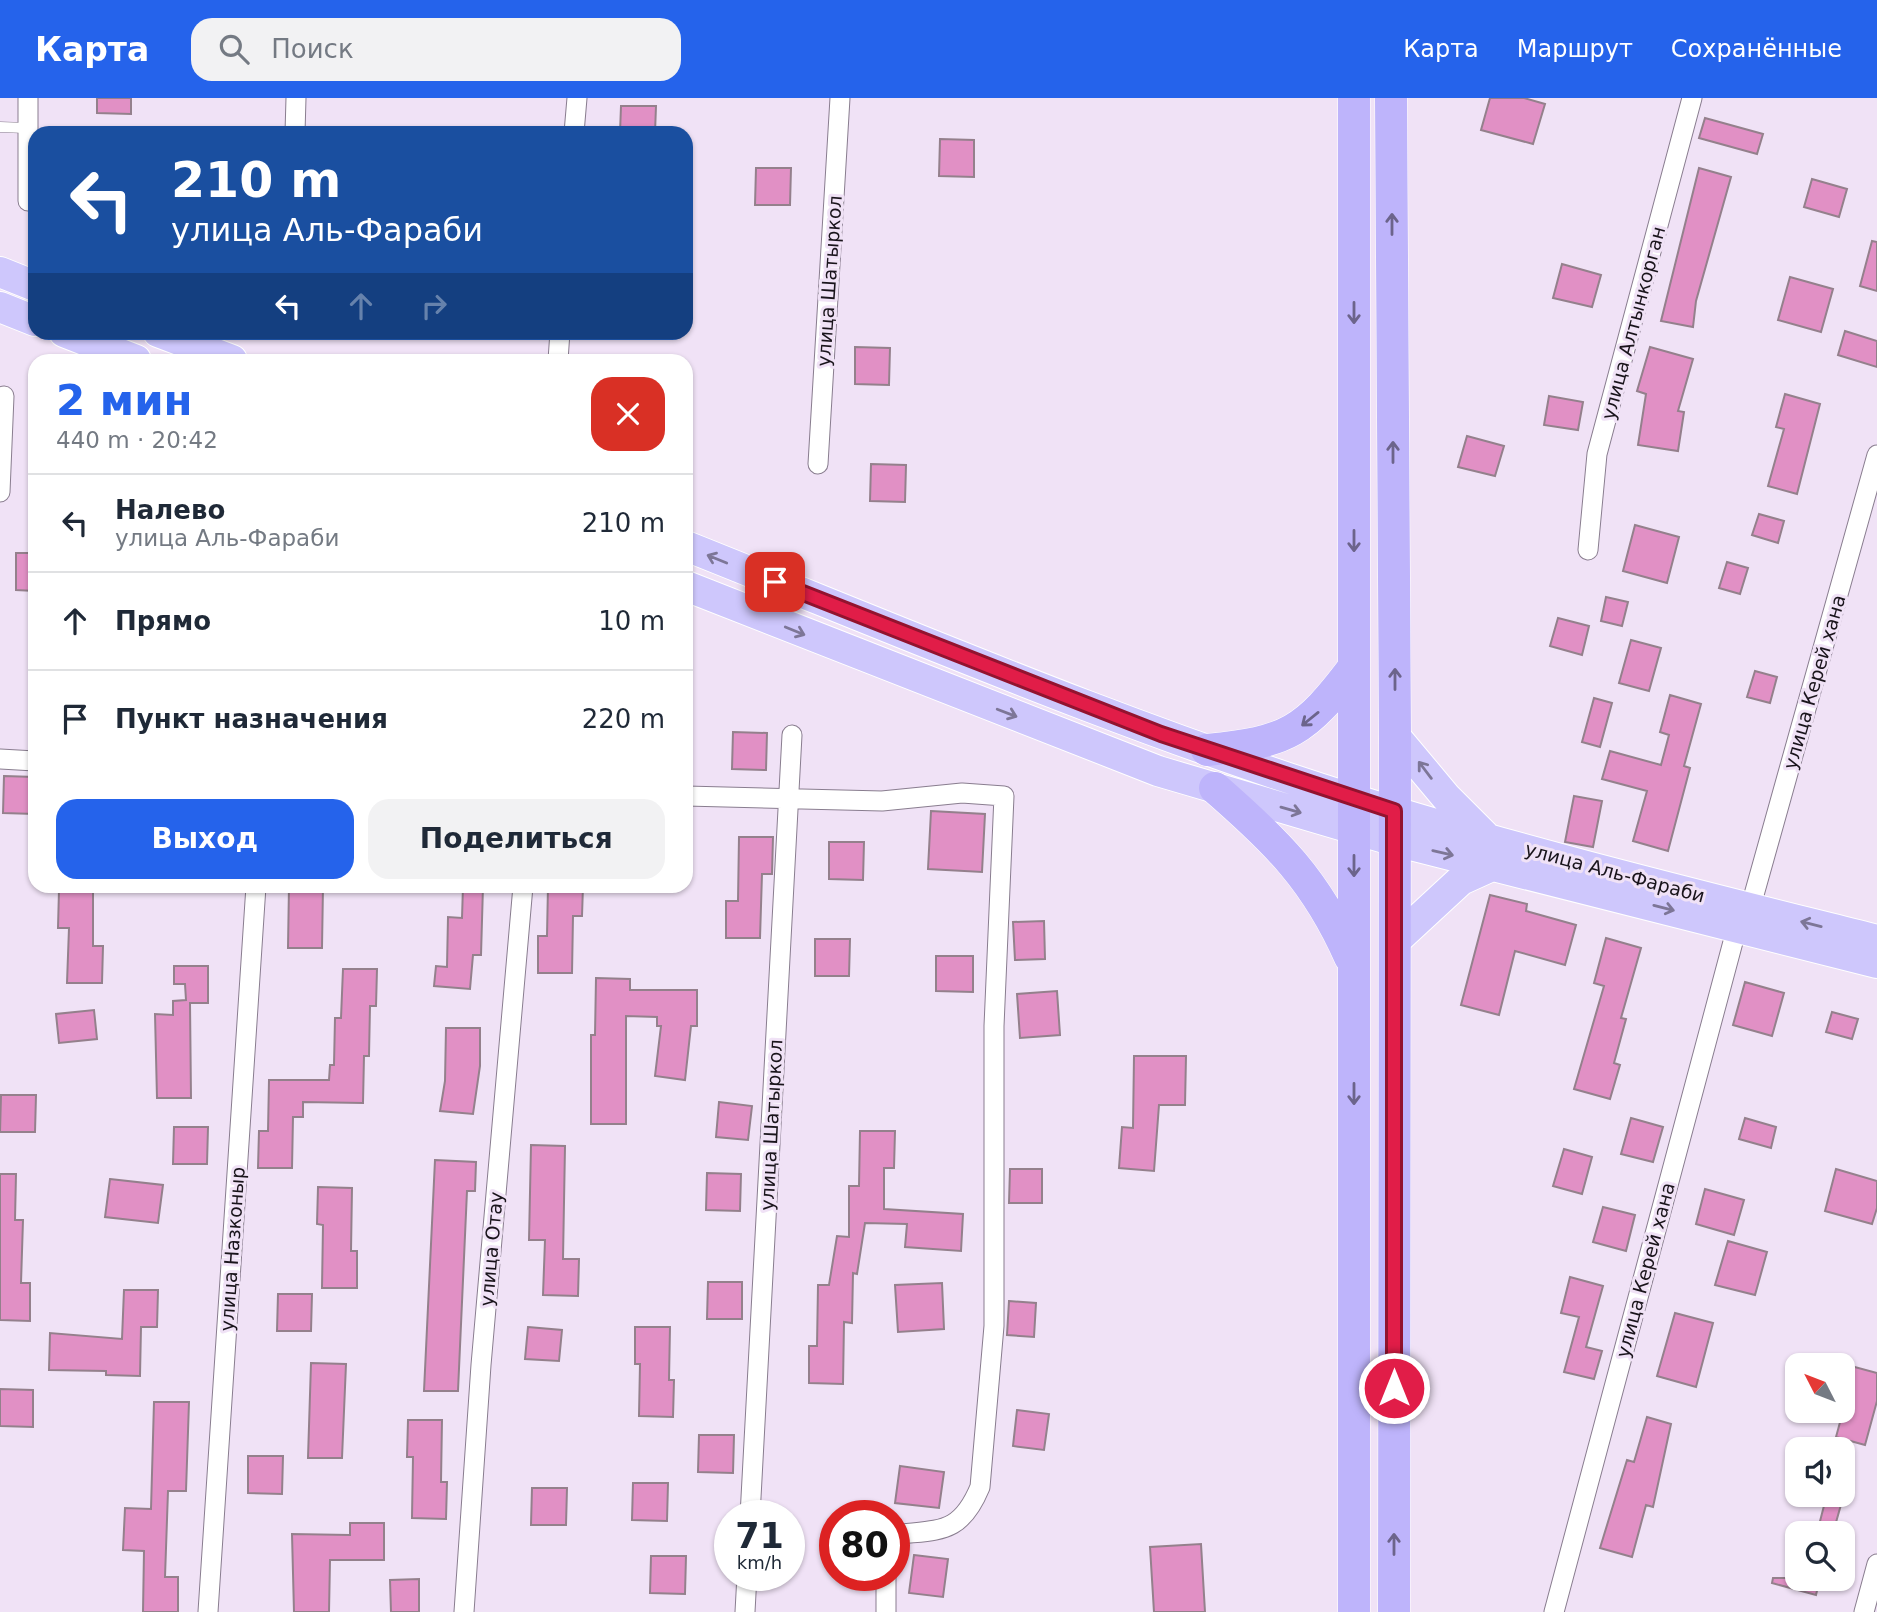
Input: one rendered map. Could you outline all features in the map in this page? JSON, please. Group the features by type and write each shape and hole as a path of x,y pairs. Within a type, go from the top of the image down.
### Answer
{"highway":[{"path":"1354,98 1354,1612"},
{"path":"1391,98 1395,736 1394,1612"},
{"path":"1207,750 1253,746 1288,734 1317,714 1354,667"},
{"path":"1215,788 1293,861 1318,893 1354,965"}],"main road":[{"path":"0,272 28,283"},
{"path":"0,307 28,318"},
{"path":"85,340 121,354"},
{"path":"179,340 216,354"},
{"path":"693,549 1207,750 1354,813"},
{"path":"693,589 1158,771 1215,788 1354,813"},
{"path":"1395,736 1491,851 1395,941"},
{"name":"улица Аль-Фараби","path":"1354,813 1394,826 1744,918 1877,964"},
{"name":"улица Аль-Фараби","path":"1744,918 1877,940"}],"street":[{"path":"28,98 28,201"},
{"path":"295,126 296,98"},
{"path":"575,126 577,98"},
{"name":"улица Шатыркол","path":"818,464 840,98"},
{"name":"улица Алтынкорган","path":"1588,550 1597,454 1692,98"},
{"path":"0,492 4,396"},
{"name":"улица Керей хана","path":"1554,1612 1744,918 1877,455"},
{"name":"улица Шатыркол","path":"751,1500 792,736"},
{"path":"0,759 28,761"},
{"path":"693,796 882,801 962,793 1004,796 994,1026 994,1326 980,1488 969,1512 949,1528 910,1533"},
{"name":"улица Назконыр","path":"208,1612 256,893"},
{"name":"улица Отау","path":"464,1612 481,1365 522,893"},
{"path":"1864,1612 1877,1564"},
{"path":"745,1612 746,1591"},
{"path":"886,1591 886,1612"}],"lane":[{"path":"0,127 26,128"}],"building":[{"path":"97,98 131,98 131,114 97,113"},
{"path":"1490,98 1524,98 1545,104 1533,144 1481,130"},
{"path":"621,106 656,106 655,126 620,126"},
{"path":"1705,118 1763,134 1757,154 1699,138"},
{"path":"940,139 974,140 974,177 939,176"},
{"path":"756,168 791,168 790,205 755,205"},
{"path":"1699,168 1731,177 1696,301 1693,327 1661,321"},
{"path":"1812,179 1847,189 1839,217 1804,207"},
{"path":"1872,241 1877,242 1877,291 1860,286"},
{"path":"1562,264 1601,275 1592,307 1553,298"},
{"path":"1790,277 1833,289 1821,332 1778,320"},
{"path":"1845,331 1877,341 1877,367 1838,355"},
{"path":"855,347 890,348 889,385 855,384"},
{"path":"1650,347 1693,359 1678,411 1684,412 1678,451 1638,445 1646,394 1637,391"},
{"path":"1785,394 1820,404 1797,494 1768,486 1784,429 1776,427"},
{"path":"1549,396 1583,402 1578,430 1544,425"},
{"path":"1467,436 1504,446 1495,476 1458,467"},
{"path":"871,464 906,465 905,502 870,501"},
{"path":"1759,514 1784,521 1778,543 1752,535"},
{"path":"1635,525 1679,537 1667,583 1623,571"},
{"path":"16,553 28,553 28,591 16,590"},
{"path":"1727,562 1748,568 1740,594 1719,588"},
{"path":"1606,597 1628,602 1622,626 1601,621"},
{"path":"1558,618 1589,626 1582,655 1550,646"},
{"path":"1631,640 1661,648 1649,691 1619,683"},
{"path":"1755,671 1777,677 1770,703 1747,697"},
{"path":"1670,695 1701,704 1684,766 1690,768 1668,851 1633,841 1647,791 1602,779 1610,751 1661,765 1669,735 1660,732"},
{"path":"1594,698 1612,703 1600,747 1582,742"},
{"path":"733,732 767,733 766,770 732,769"},
{"path":"4,776 28,777 28,814 3,813"},
{"path":"1574,796 1602,801 1593,847 1565,842"},
{"path":"931,811 985,814 982,872 928,869"},
{"path":"739,837 773,837 772,874 762,874 760,938 726,938 726,901 738,901"},
{"path":"829,842 864,842 863,880 829,879"},
{"path":"59,893 93,893 93,946 103,946 102,983 67,983 69,928 58,928"},
{"path":"289,893 323,893 322,948 288,948"},
{"path":"463,893 483,893 481,955 473,955 470,989 434,986 436,966 447,967 448,917 462,918"},
{"path":"548,893 583,893 582,916 573,916 572,973 538,973 538,936 547,936"},
{"path":"1490,895 1527,904 1526,911 1576,925 1565,965 1515,951 1499,1015 1461,1005"},
{"path":"1044,921 1045,959 1015,960 1013,922"},
{"path":"1606,938 1641,948 1621,1018 1626,1019 1614,1063 1620,1065 1610,1099 1574,1089 1604,986 1594,983"},
{"path":"815,939 850,939 849,976 815,976"},
{"path":"936,956 973,956 973,992 936,991"},
{"path":"174,966 208,966 208,1003 190,1003 191,1098 157,1098 155,1014 173,1015 173,1001 186,1000 185,984 174,984"},
{"path":"343,969 377,969 376,1006 370,1006 369,1056 364,1056 363,1103 303,1102 303,1117 293,1117 292,1168 258,1168 259,1131 268,1131 269,1080 329,1080 330,1065 334,1065 335,1018 341,1018"},
{"path":"596,978 630,979 630,990 697,990 697,1026 691,1026 685,1080 655,1076 661,1026 657,1026 657,1017 626,1016 626,1124 591,1124 591,1035 595,1035"},
{"path":"1745,982 1784,993 1772,1036 1733,1025"},
{"path":"1057,991 1060,1035 1020,1038 1017,994"},
{"path":"94,1010 97,1039 59,1043 56,1014"},
{"path":"1832,1012 1858,1019 1852,1039 1826,1032"},
{"path":"446,1028 480,1028 480,1066 473,1114 440,1111 445,1081"},
{"path":"1134,1056 1186,1056 1185,1105 1159,1105 1154,1171 1119,1168 1122,1127 1133,1128"},
{"path":"1,1095 36,1095 35,1132 0,1132"},
{"path":"719,1102 752,1106 748,1140 716,1137"},
{"path":"1631,1118 1663,1127 1653,1162 1621,1154"},
{"path":"1745,1118 1776,1127 1771,1148 1739,1139"},
{"path":"174,1127 208,1127 207,1164 173,1164"},
{"path":"860,1131 895,1131 894,1168 884,1168 884,1209 963,1214 961,1251 905,1247 907,1224 865,1223 857,1274 853,1273 852,1323 844,1322 843,1384 809,1383 809,1346 817,1346 818,1285 829,1285 837,1236 849,1237 849,1186 859,1186"},
{"path":"531,1145 565,1146 563,1259 579,1259 578,1296 543,1295 545,1240 529,1240"},
{"path":"1564,1149 1592,1157 1582,1194 1553,1186"},
{"path":"435,1160 476,1162 475,1191 467,1191 458,1391 424,1391"},
{"path":"1010,1169 1042,1169 1042,1203 1009,1203"},
{"path":"1836,1169 1877,1181 1877,1208 1872,1224 1825,1211"},
{"path":"707,1173 741,1174 740,1211 706,1210"},
{"path":"0,1174 16,1174 15,1220 23,1220 21,1283 30,1283 30,1321 0,1320"},
{"path":"110,1179 163,1185 158,1223 105,1217"},
{"path":"318,1187 352,1188 351,1251 357,1251 357,1288 322,1288 323,1225 317,1224"},
{"path":"1705,1189 1744,1200 1734,1235 1696,1224"},
{"path":"1603,1207 1635,1215 1626,1251 1593,1242"},
{"path":"1728,1241 1767,1252 1755,1295 1715,1285"},
{"path":"1570,1277 1603,1286 1586,1347 1602,1351 1594,1379 1564,1372 1579,1317 1561,1313"},
{"path":"708,1282 742,1282 742,1319 707,1319"},
{"path":"942,1283 944,1329 898,1332 895,1285"},
{"path":"124,1290 158,1290 157,1327 141,1327 140,1376 106,1375 106,1371 49,1370 50,1333 122,1339"},
{"path":"278,1294 312,1294 311,1331 277,1331"},
{"path":"1009,1301 1036,1303 1034,1337 1007,1335"},
{"path":"1675,1313 1713,1323 1696,1387 1657,1376"},
{"path":"528,1327 562,1330 559,1361 525,1359"},
{"path":"635,1327 670,1327 669,1380 674,1380 673,1417 639,1416 640,1364 635,1364"},
{"path":"311,1363 346,1364 342,1458 308,1458"},
{"path":"1855,1367 1877,1373 1877,1401 1865,1445 1855,1442 1855,1437 1836,1437 1840,1423 1855,1423"},
{"path":"0,1389 33,1390 33,1427 0,1426"},
{"path":"154,1402 189,1402 186,1491 168,1491 165,1577 178,1577 178,1612 143,1612 144,1551 123,1550 125,1508 151,1509"},
{"path":"1017,1410 1049,1414 1044,1450 1013,1446"},
{"path":"1647,1417 1671,1424 1653,1507 1646,1505 1632,1557 1600,1548 1627,1460 1634,1462"},
{"path":"408,1420 442,1420 441,1482 447,1482 446,1519 412,1518 413,1457 407,1457"},
{"path":"699,1435 734,1435 733,1473 698,1472"},
{"path":"248,1456 283,1456 282,1494 248,1493"},
{"path":"900,1466 944,1472 939,1508 910,1505 910,1500 895,1500"},
{"path":"633,1483 668,1483 667,1521 632,1520"},
{"path":"532,1488 567,1488 566,1525 531,1525"},
{"path":"1824,1507 1840,1507 1836,1521 1820,1521"},
{"path":"350,1523 384,1523 384,1560 330,1560 329,1612 294,1612 292,1534 350,1535"},
{"path":"1201,1544 1205,1612 1154,1612 1150,1547"},
{"path":"914,1555 948,1559 943,1597 909,1593"},
{"path":"651,1556 686,1556 685,1594 650,1593"},
{"path":"1773,1578 1785,1578 1785,1587 1772,1583"},
{"path":"419,1579 419,1612 391,1612 390,1580"},
{"path":"1801,1591 1817,1591 1816,1595"}],"route":[{"path":"775,582 1161,734 1394,811 1394,1388"}]}
